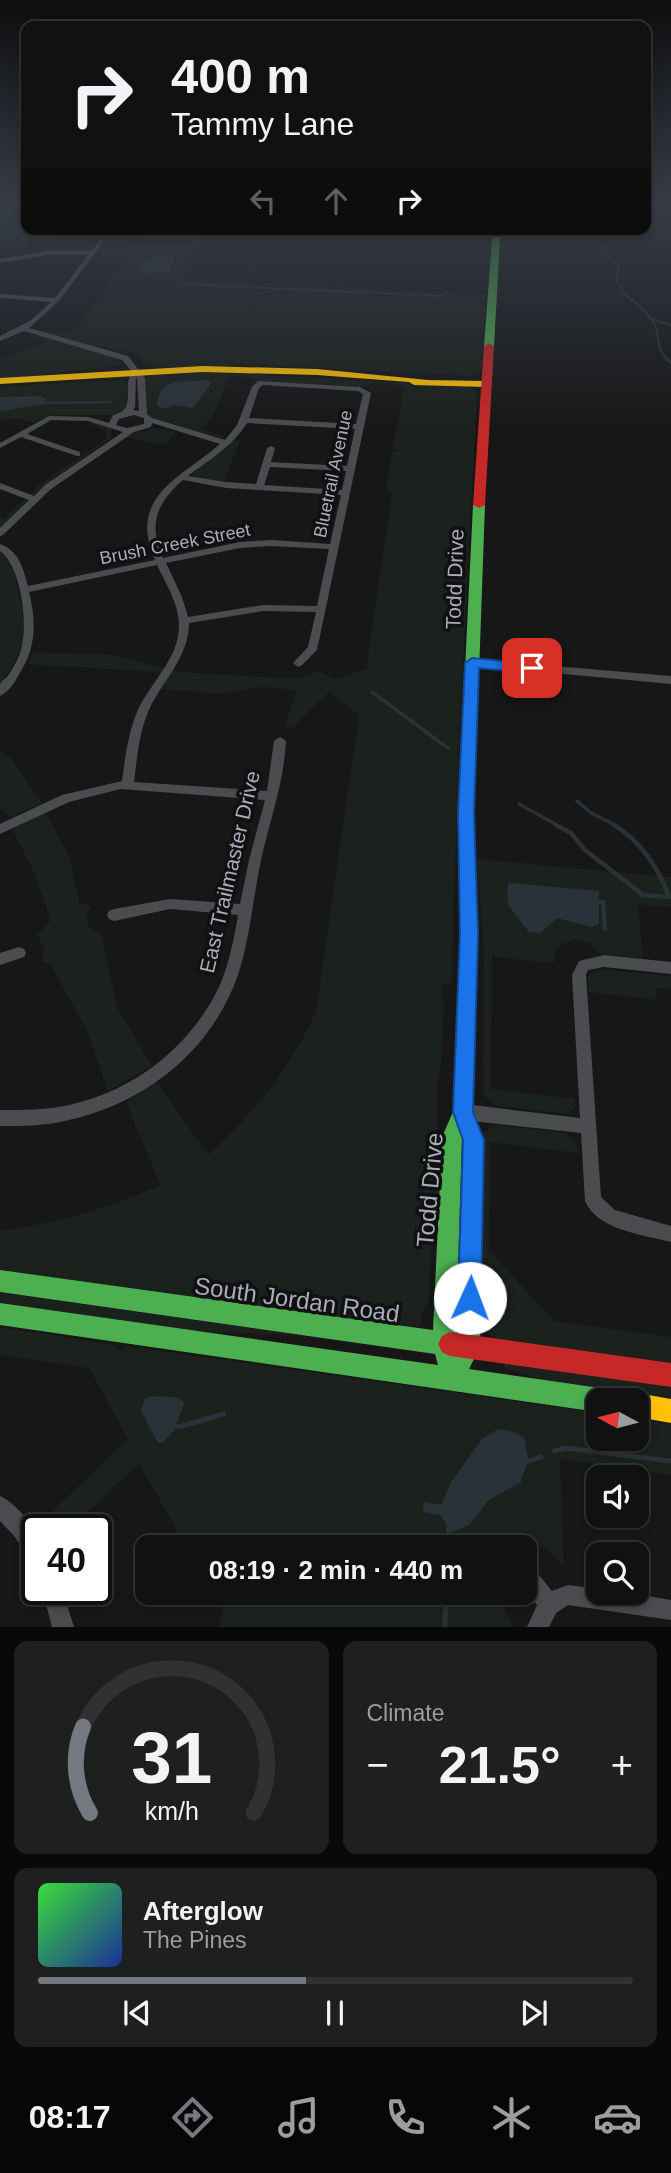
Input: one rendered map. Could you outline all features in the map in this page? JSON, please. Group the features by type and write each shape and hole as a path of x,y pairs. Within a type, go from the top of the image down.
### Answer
{"main road":[{"name":"Todd Drive","path":"453,1378 444,1343 452,1137 463,1112 469,934 466,813 493,278"},
{"path":"0,383 209,369 486,384"},
{"name":"Todd Drive","path":"453,1378 468,1347 474,1140 463,1112"},
{"name":"South Jordan Road","path":"0,1282 671,1375"},
{"path":"0,1314 586,1398"},
{"path":"649,1407 671,1410"}],"street":[{"path":"0,339 26,329 44,316 73,278"},
{"path":"0,296 57,300"},
{"path":"26,329 118,354 131,363 135,373 141,378 145,420"},
{"path":"111,444 114,428 111,421 131,407 131,379 135,373"},
{"name":"Bluetrail Avenue","path":"244,420 259,384 363,389 367,393 313,648 298,663"},
{"path":"0,446 49,418 88,419 122,414 224,442"},
{"path":"88,419 130,431"},
{"path":"0,533 34,499 145,420"},
{"path":"128,784 140,719 156,685 177,654 184,621 150,531 152,513 160,498 224,442 244,420 360,427"},
{"path":"20,434 77,454"},
{"path":"259,488 271,448"},
{"path":"266,464 351,468"},
{"path":"182,477 214,484 345,493"},
{"path":"0,486 34,499"},
{"name":"Brush Creek Street","path":"24,590 251,544 334,547"},
{"path":"0,547 16,560 32,622 30,643 19,667 0,692"},
{"path":"184,621 263,608 320,609"},
{"path":"472,663 671,680"},
{"name":"East Trailmaster Drive","path":"0,1118 47,1118 89,1108 141,1084 174,1060 200,1032 221,997 230,974 270,796 279,741"},
{"path":"0,829 73,795 128,784 270,796"},
{"path":"114,915 178,904 245,910"},
{"path":"0,959 19,953"},
{"path":"671,968 580,961 579,975 593,1211 671,1234"},
{"path":"463,1112 587,1126"},
{"path":"0,1506 21,1529"},
{"path":"537,1588 549,1604"},
{"path":"538,1627 549,1604 568,1594 671,1610"},
{"path":"57,1605 63,1627"}],"shaded area":[{"path":"112,278 182,278 181,280 486,294 482,366 478,376 260,365 153,367 147,366 132,352 78,342 36,329 62,334 78,327"},
{"path":"27,334 110,355 125,365 0,379 0,359 48,342"},
{"path":"200,372 468,386 477,391 458,762 452,983 441,985 444,1011 441,1067 437,1082 437,1139 444,1146 442,1196 434,1199 429,1302 422,1312 421,1327 0,1272 0,1231 82,1214 160,1185 126,1102 157,1082 208,1155 241,1123 270,1089 295,1052 316,1011 359,715 329,692 292,728 285,726 297,690 261,687 222,694 161,689 166,681 158,672 28,664 33,652 111,655 182,672 298,679 318,671 335,679 366,669 392,494 386,490 392,452 398,451 392,449 404,390 402,385 372,383 365,387 257,381 251,377 230,376 211,420 201,429 226,436 221,438 157,421 145,413 144,378 151,375"},
{"path":"121,380 127,383 125,410 116,415 51,415 33,423 18,418 0,421 0,387"},
{"path":"206,380 211,383 193,408 174,405 163,409 157,405 162,389 168,385"},
{"path":"41,396 47,400 43,404 0,411 0,397"},
{"path":"94,422 111,428 111,438 42,487 0,528 0,517 4,519 39,485 105,440 107,431 90,424"},
{"path":"154,428 176,432 165,445 124,437"},
{"path":"234,439 240,441 224,481 195,478 193,473"},
{"path":"0,552 13,571 24,626 16,660 0,685"},
{"path":"0,750 12,759 42,803 10,817 0,808"},
{"path":"46,812 69,856 79,902 91,907 87,915 88,925 102,936 117,1007 152,1066 108,1091 88,1033 51,965 41,961 45,950 37,935 51,920 34,872 12,829"},
{"path":"477,859 671,877 671,907 638,904 643,958 600,954 591,944 575,939 556,947 554,963 492,957 491,1089 575,1099 575,1107 568,1114 496,1106 483,1095 484,956"},
{"path":"511,883 599,891 599,924 592,927 557,918 540,933 529,932 508,905 507,885"},
{"path":"598,969 671,976 671,989 656,988 657,1000 589,992 588,976"},
{"path":"496,1125 566,1133 576,1143 578,1153 490,1142 489,1250 554,1321 671,1337 671,1363 498,1340 484,1331 478,1318 481,1138 483,1133"},
{"path":"0,1293 298,1335 188,1331 0,1304"},
{"path":"0,1327 116,1345 116,1349 125,1350 126,1346 586,1411 586,1451 649,1451 649,1421 671,1424 671,1475 649,1472 649,1465 602,1465 560,1459 564,1568 549,1551 537,1545 537,1535 179,1535 139,1463 86,1514 49,1514 128,1439 89,1368 0,1355"},
{"path":"506,1363 671,1386 671,1398 649,1395 649,1388 594,1388 547,1382 503,1366"},
{"path":"174,1397 185,1402 174,1430 163,1443 158,1443 141,1411 145,1398"},
{"path":"498,1429 515,1432 524,1438 528,1459 521,1482 489,1500 469,1525 453,1532 440,1515 423,1512 424,1502 441,1505 451,1482 482,1439"},
{"path":"218,1605 504,1605 513,1627 219,1627 222,1612"}],"waterway":[{"path":"617,278 616,282 622,287 621,292 641,307 651,319"},
{"path":"182,284 444,296"},
{"path":"651,319 671,325"},
{"path":"651,319 666,358"},
{"path":"666,358 671,363"},
{"path":"39,403 110,402"},
{"path":"372,692 448,748"},
{"path":"577,801 591,813 617,826"},
{"path":"519,804 559,826"},
{"path":"556,825 571,833 585,850 643,895"},
{"path":"614,825 633,839 648,856 669,897 642,895"},
{"path":"597,902 603,902 605,929"},
{"path":"173,1425 178,1427 224,1414"},
{"path":"554,1451 566,1448 671,1461"},
{"path":"523,1463 541,1457"},
{"path":"449,1525 449,1535"},
{"path":"445,1627 446,1605"}],"traffic: fast":[{"path":"489,346 493,278"},
{"path":"453,1378 468,1347 474,1140 463,1112 469,934 466,813 479,505"},
{"path":"453,1378 444,1343 452,1137 463,1112"},
{"path":"0,1281 450,1344"},
{"path":"0,1314 586,1398"}],"traffic: slow":[{"path":"0,381 202,369 317,372 424,380"},
{"path":"414,382 486,384"},
{"path":"649,1407 671,1411"}],"traffic: jam":[{"path":"479,505 489,346"},
{"path":"450,1344 671,1375"}],"route":[{"path":"470,1298 474,1140 463,1112 469,934 466,813 472,663 532,668"}]}
